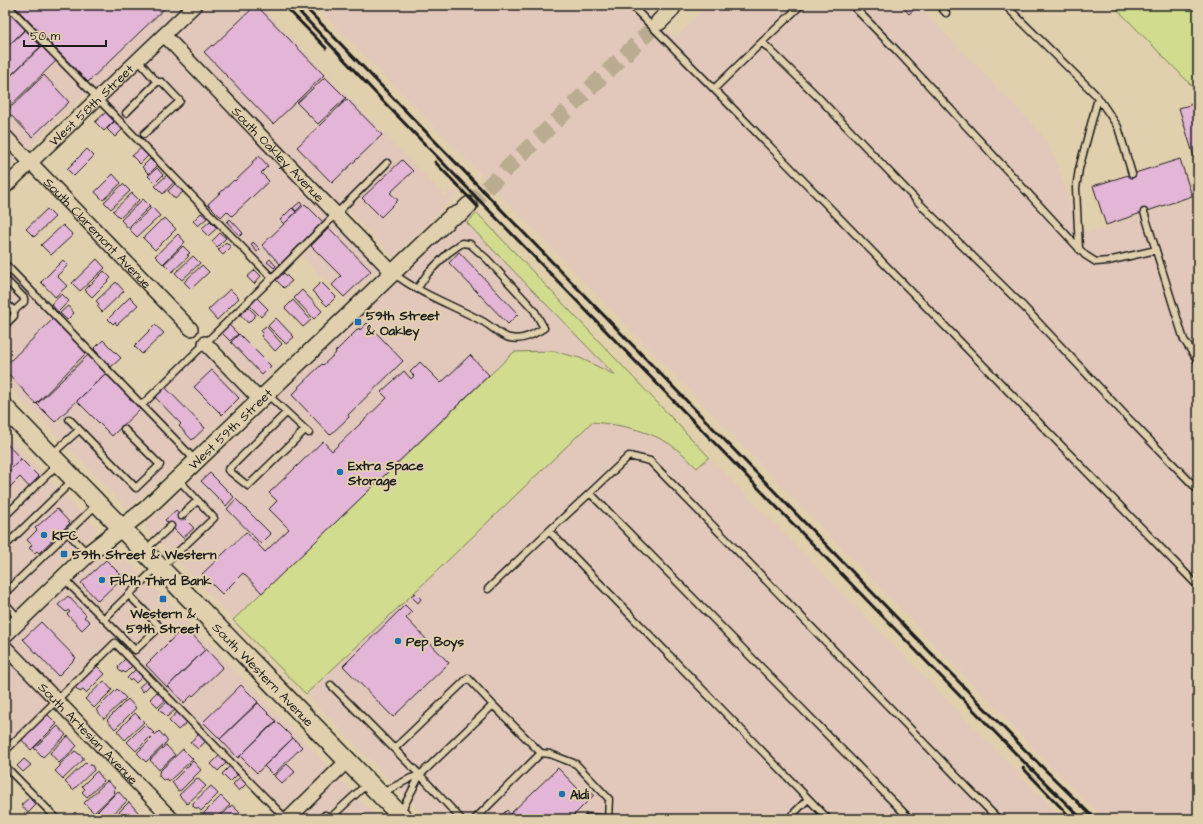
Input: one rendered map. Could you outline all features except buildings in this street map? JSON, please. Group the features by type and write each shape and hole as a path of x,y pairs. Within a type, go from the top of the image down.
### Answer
{"main road":[{"name":"South Western Avenue","path":"5,408 402,817"}],"street":[{"name":"West 58th Street","path":"5,187 194,5"},
{"path":"667,5 657,19 669,12 674,5"},
{"name":"South Oakley Avenue","path":"164,35 393,273"},
{"name":"South Claremont Avenue","path":"5,136 191,329"},
{"name":"West 59th Street","path":"5,634 88,554 146,509 451,217 461,213 466,202"},
{"path":"205,343 263,397"},
{"name":"South Artesian Avenue","path":"5,647 172,819"},
{"path":"287,819 348,760"}],"lane":[{"path":"7,5 272,278"},
{"path":"631,5 1198,586"},
{"path":"714,89 801,5"},
{"path":"852,5 897,51 1085,255 1096,262 1108,261 1156,250"},
{"path":"939,5 946,13"},
{"path":"1005,5 1098,98 1118,127 1132,174"},
{"path":"762,42 819,98 921,205 1024,307 1198,490"},
{"path":"138,60 157,82 162,82 180,101 144,134"},
{"path":"126,113 157,82"},
{"path":"1079,249 1077,182 1079,169 1098,98"},
{"path":"142,405 387,163"},
{"path":"1144,212 1184,340 1198,361"},
{"path":"393,273 417,289 483,321 510,338 529,337 544,328 534,310 487,259 470,244 462,243 448,253 428,273 417,289"},
{"path":"5,264 197,461"},
{"path":"5,279 24,298 24,302 14,311 14,316 5,325"},
{"path":"5,302 14,311"},
{"path":"263,397 286,412 307,432 248,486 228,470 286,412"},
{"path":"69,419 136,488 160,465 124,429"},
{"path":"5,516 55,460 79,430"},
{"path":"488,589 629,456 650,461 998,819"},
{"path":"5,546 74,479"},
{"path":"104,619 214,518 178,479"},
{"path":"590,492 910,819"},
{"path":"182,516 198,501"},
{"path":"5,593 8,586 68,533 98,504"},
{"path":"144,551 171,526"},
{"path":"549,531 828,819"},
{"path":"68,533 88,554"},
{"path":"63,578 135,650 160,626 129,595"},
{"path":"5,603 20,620"},
{"path":"5,751 115,643 287,819"},
{"path":"394,749 468,678 541,752 576,764 610,799 608,819 589,817 587,819"},
{"path":"331,685 420,775 461,819"},
{"path":"402,817 420,775 493,705"},
{"path":"475,819 541,752"},
{"path":"5,766 57,819"},
{"path":"320,819 325,814 329,819 374,788 420,775"},
{"path":"788,819 808,799"}],"shaded area":[{"path":"5,5 260,5 445,196 453,189 458,194 393,257 344,206 331,220 379,270 346,301 298,253 272,278 90,90 5,172"},
{"path":"314,5 642,5 675,38 708,5 729,5 733,9 737,5 918,5 1042,135 1056,160 1074,213 1079,223 1088,233 1198,196 1198,819 1104,819 1046,762 445,138"},
{"path":"473,209 477,213 467,223 616,376 580,358 514,352 233,620 144,526"},
{"path":"5,264 141,405 201,347 248,397 128,510 5,382"},
{"path":"228,321 275,369 259,385 212,337"},
{"path":"592,422 617,424 650,434 679,450 697,468 709,457 1064,819 427,819 306,694"},
{"path":"5,434 98,529 5,619"},
{"path":"112,544 331,769 283,816 115,643 61,696 9,643"},
{"path":"5,656 52,704 5,751"},
{"path":"340,779 379,819 299,819"}],"green space":[{"path":"1113,5 1198,5 1198,92"},
{"path":"477,213 709,457 697,468 682,453 660,438 627,427 592,422 306,694 233,620 514,352 552,351 580,358 615,375 467,223"}],"tunnel":[{"path":"469,205 659,22"}],"railway":[{"path":"284,5 326,48"},
{"path":"293,5 383,101 1020,758 1082,819"},
{"path":"303,5 1027,752 1095,819"},
{"path":"435,162 478,207"},
{"path":"1023,768 1072,819"}],"place":[{"name":"59th Street & Oakley","path":"358,322"},
{"name":"Extra Space Storage","path":"340,472"},
{"name":"KFC","path":"44,535"},
{"name":"59th Street & Western","path":"64,554"},
{"name":"Fifth Third Bank","path":"102,580"},
{"name":"Western & 59th Street","path":"163,599"},
{"name":"Pep Boys","path":"398,641"},
{"name":"Aldi","path":"562,794"}]}
